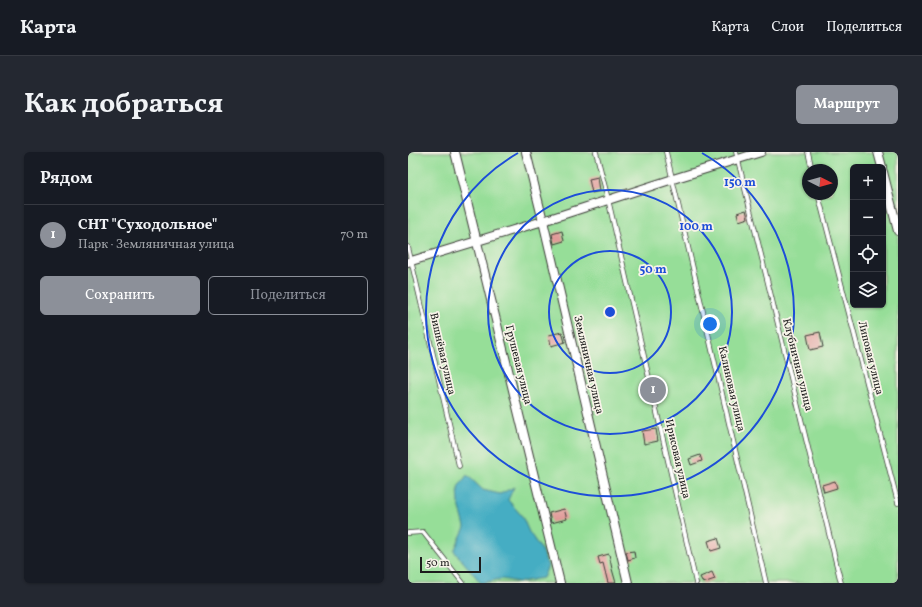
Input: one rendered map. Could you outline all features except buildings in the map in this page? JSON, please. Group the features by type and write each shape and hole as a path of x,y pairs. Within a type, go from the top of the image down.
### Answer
{"street":[{"name":"Грушевая улица","path":"455,152 560,583"},
{"name":"Земляничная улица","path":"526,152 628,583"},
{"path":"410,262 673,179 737,156 761,152"},
{"path":"878,152 881,164"},
{"path":"886,184 898,231"}],"lane":[{"name":"Ирисовая улица","path":"596,152 696,583"},
{"name":"Калиновая улица","path":"666,152 766,583"},
{"path":"808,152 811,164"},
{"name":"Клубничная улица","path":"737,156 841,583"},
{"name":"Липовая улица","path":"820,200 898,503"},
{"name":"Вишнёвая улица","path":"408,247 410,262 459,466"},
{"path":"408,533 423,532 463,583"}],"green space":[{"path":"408,152 898,152 898,583 408,583"}],"water":[{"path":"467,475 483,490 500,494 514,487 508,500 522,516 529,532 541,549 548,566 543,578 519,582 501,579 481,583 454,551 465,527 459,504 458,487"}],"place":[{"name":"СНТ \"Суходольное\"","path":"653,390"}]}
